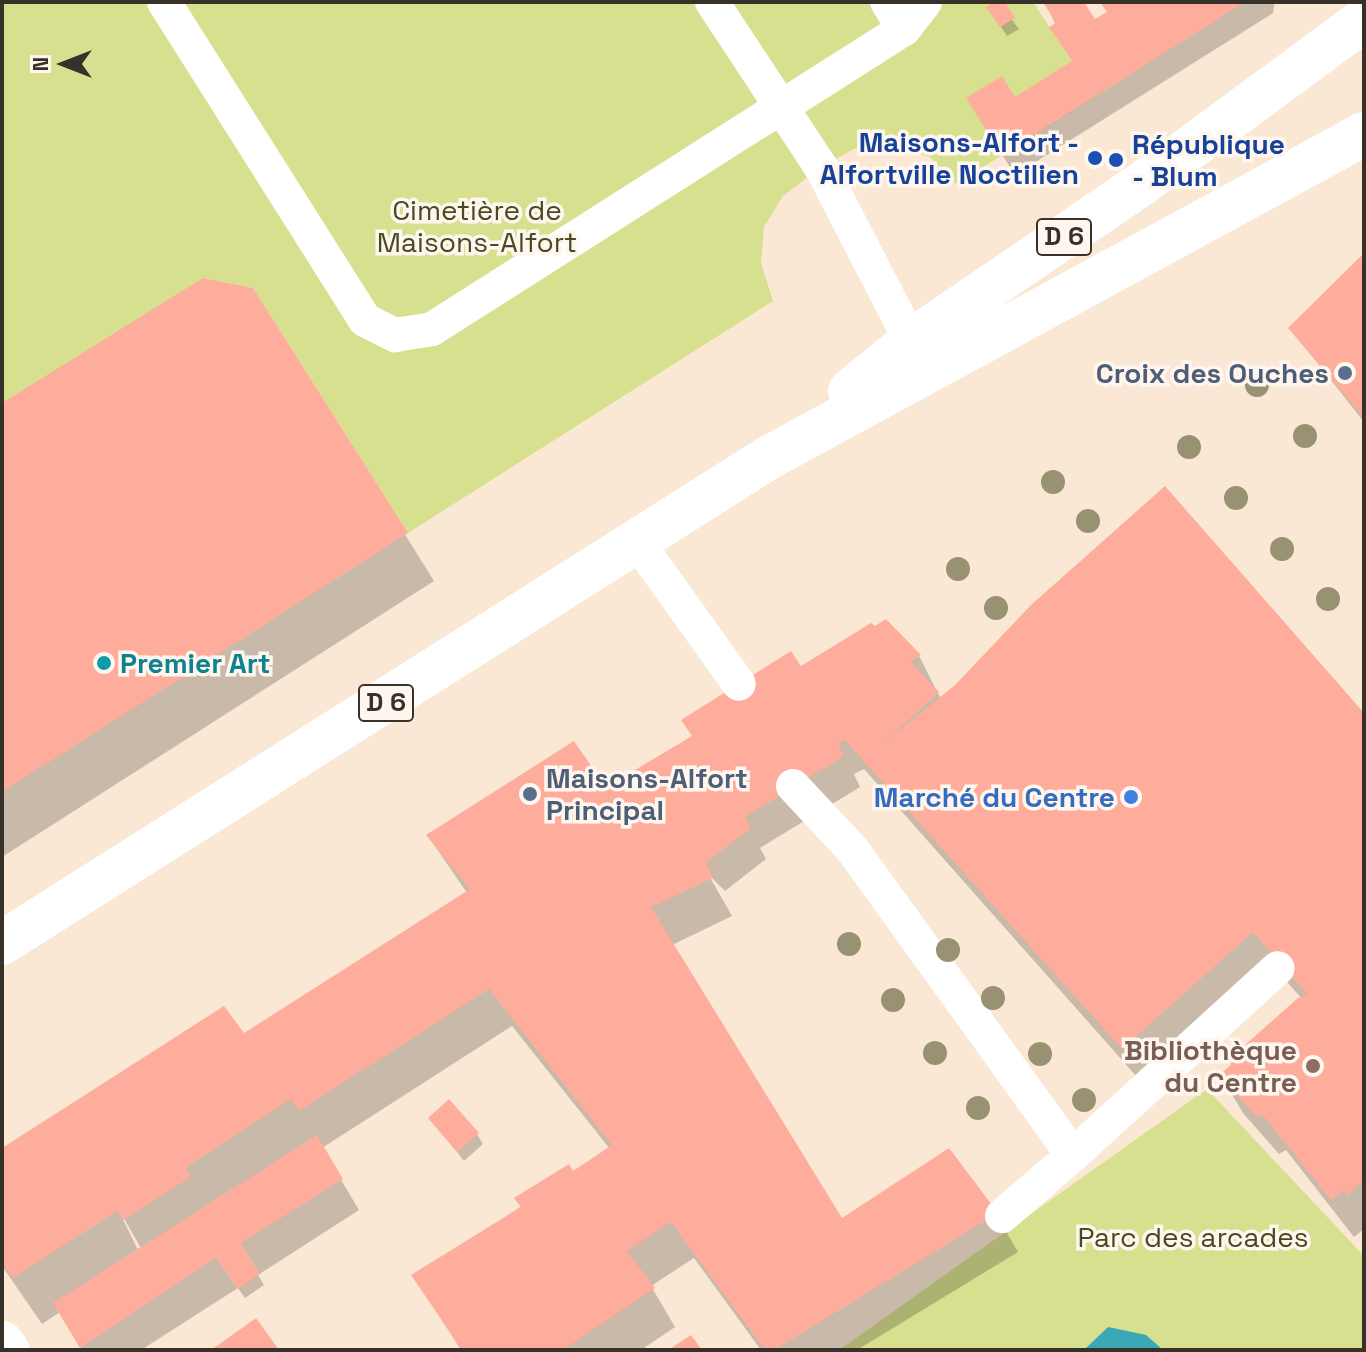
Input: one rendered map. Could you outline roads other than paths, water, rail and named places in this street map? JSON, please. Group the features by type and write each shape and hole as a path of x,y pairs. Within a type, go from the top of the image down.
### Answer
{"main road":[{"name":"D 6","path":"768,458 911,341 1144,182 1364,20"},
{"name":"D 6","path":"2,943 768,458 1364,134"},
{"path":"2,1343 7,1350"}],"lane":[{"path":"164,2 365,320 395,335 432,329 780,110 896,15 925,2"},
{"path":"712,2 780,110 821,167 911,341"},
{"path":"638,543 739,684"},
{"path":"793,786 852,849 1073,1155"},
{"path":"1002,1216 1278,968"}],"water":[{"path":"1108,1327 1146,1335 1163,1350 1084,1350"}],"place":[{"name":"Maisons-Alfort - Alfortville Noctilien","path":"1095,158"},
{"name":"République - Blum","path":"1116,160"},
{"name":"Croix des Ouches","path":"1345,373"},
{"name":"Premier Art","path":"104,663"},
{"name":"Maisons-Alfort Principal","path":"530,794"},
{"name":"Marché du Centre","path":"1131,797"},
{"name":"Bibliothèque du Centre","path":"1313,1066"}],"park label":[{"name":"Cimetière de Maisons-Alfort","path":"477,226"},
{"name":"Parc des arcades","path":"1193,1237"}]}
